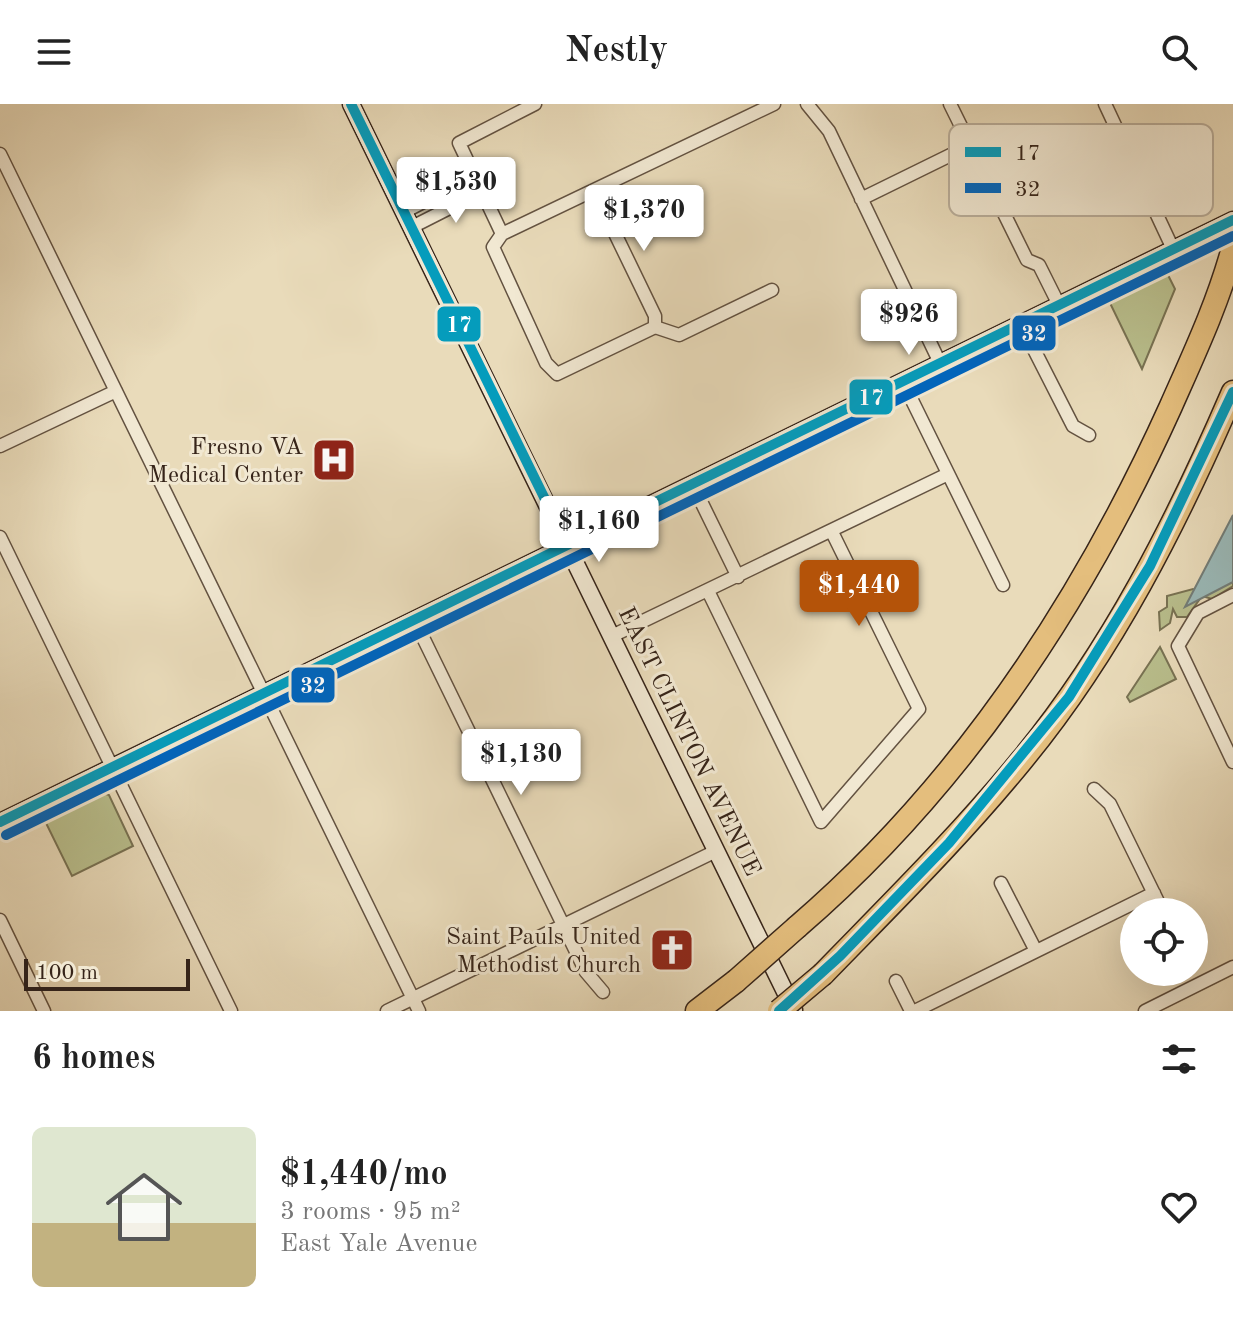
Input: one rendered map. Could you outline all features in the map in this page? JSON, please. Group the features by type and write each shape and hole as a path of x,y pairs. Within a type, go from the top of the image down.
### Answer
{"highway":[{"path":"697,1011 736,981 833,895 942,781 993,718 1041,647 1123,509 1190,364 1231,254"},
{"path":"779,1011 823,974 950,843 1059,712 1093,663 1159,549 1233,392"}],"main road":[{"name":"EAST CLINTON AVENUE","path":"351,104 794,1011"},
{"path":"0,822 1233,220"}],"street":[{"path":"502,234 459,143 535,104"},
{"path":"772,290 679,335 655,327 557,374 546,363 493,247 502,234 774,104"},
{"path":"807,104 829,131 940,363"},
{"path":"950,104 960,124"},
{"path":"1105,104 1114,124"},
{"path":"0,154 419,1011"},
{"path":"861,199 949,156"},
{"path":"408,220 475,175"},
{"path":"594,190 655,316 655,327"},
{"path":"408,220 483,191"},
{"path":"1006,216 1027,260 1039,265 1059,305"},
{"path":"1158,216 1173,249"},
{"path":"1021,324 1073,426 1089,435"},
{"path":"903,382 1003,585"},
{"path":"0,446 116,391"},
{"path":"612,636 948,474"},
{"path":"692,483 738,577"},
{"path":"708,591 821,822 919,709 832,532"},
{"path":"0,537 231,1011"},
{"path":"1233,595 1198,613 1178,646 1233,762"},
{"path":"414,619 586,972 603,992"},
{"path":"1094,789 1110,804 1156,898"},
{"path":"387,1011 716,851"},
{"path":"1001,883 1036,951"},
{"path":"896,981 913,1011 1154,893"},
{"path":"0,920 44,1011"},
{"path":"1208,974 1233,967"},
{"path":"1145,1011 1165,1007 1187,986"}],"green space":[{"path":"1167,273 1175,289 1142,369 1109,301"},
{"path":"1233,567 1233,586 1212,599 1202,596 1187,617 1177,617 1173,609 1170,623 1160,630 1159,612 1167,607 1167,596 1193,589 1199,592"},
{"path":"1160,647 1176,679 1130,702 1127,697"},
{"path":"103,793 109,795 133,846 72,876 45,821"}],"water":[{"path":"1233,515 1233,582 1185,607"}],"transit line":[{"name":"17","path":"351,104 567,544"},
{"name":"17","path":"0,822 1233,220"},
{"name":"32","path":"6,835 1233,236"},
{"name":"17","path":"779,1011 840,956 949,843 1069,697 1150,566 1233,392"}],"place":[{"name":"Fresno VA Medical Center","path":"334,460"},
{"name":"Saint Pauls United Methodist Church","path":"672,950"}]}
